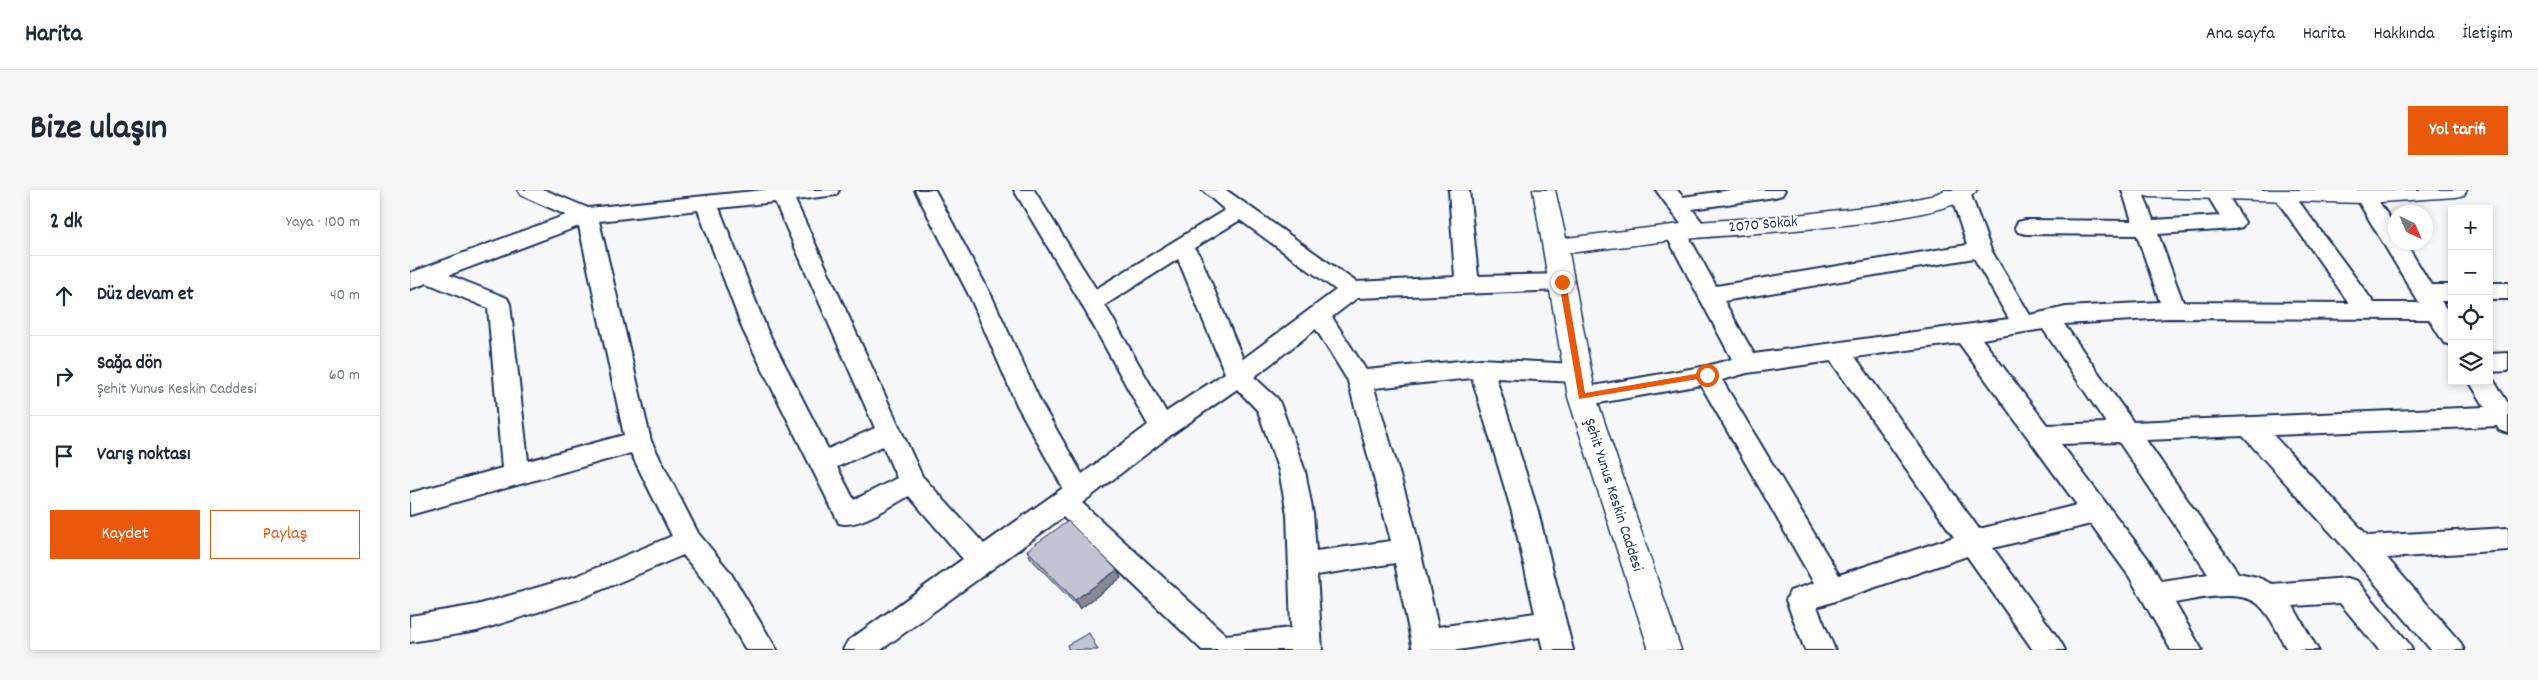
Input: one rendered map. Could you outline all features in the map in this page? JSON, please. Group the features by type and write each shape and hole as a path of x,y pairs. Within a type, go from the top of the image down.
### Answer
{"street":[{"path":"528,190 559,205 587,215"},
{"path":"559,205 576,190"},
{"path":"418,278 587,215 706,203 768,194 829,190"},
{"path":"925,190 982,299 1071,497 1221,649 1307,645 1300,514 1292,470 1270,406 1238,376 1190,256 1181,248"},
{"path":"1024,190 1092,302 1162,428"},
{"path":"1212,190 1352,290"},
{"path":"1459,190 1467,284"},
{"name":"Şehit Yunus Keskin Caddesi","path":"1544,190 1556,247 1579,385 1646,599 1665,650"},
{"path":"1747,364 1710,295 1686,231 1671,198 1774,190"},
{"path":"2132,190 2174,310"},
{"path":"2150,190 2284,196 2365,196 2456,190"},
{"path":"1962,191 1980,250 2024,325"},
{"name":"2070 Sokak","path":"1556,247 1686,231 1890,212 1919,207 1962,191"},
{"path":"2026,227 2144,228 2234,222 2216,193"},
{"path":"768,194 889,432 912,482 981,560"},
{"path":"2284,196 2368,310"},
{"path":"2365,196 2428,302 2448,331"},
{"path":"706,203 755,330 848,515 912,482"},
{"path":"1092,302 1239,211"},
{"path":"587,215 638,441 688,541 720,580 762,650"},
{"path":"1710,295 1980,250"},
{"path":"418,278 500,304 516,475"},
{"path":"858,650 1071,497 1162,428 1238,376 1352,290 1467,284 1562,282"},
{"path":"2493,292 2508,291"},
{"path":"1360,380 1481,368 1579,385 1707,375 1747,364 2024,325 2066,315 2174,310 2368,310 2428,302 2448,294"},
{"path":"1319,316 1360,380 1406,550 1428,646 1550,623"},
{"path":"2049,319 2124,432 2230,584"},
{"path":"1965,334 2042,435 2139,568 2187,650"},
{"path":"1837,351 2050,650"},
{"path":"2493,363 2508,362"},
{"path":"1481,368 1525,512 1550,623 1558,650"},
{"path":"1707,375 1832,589"},
{"path":"2484,385 2506,420"},
{"path":"2042,435 2506,420"},
{"path":"2250,427 2362,548 2449,650"},
{"path":"822,463 889,432"},
{"path":"410,504 638,441"},
{"path":"1820,650 1800,600 1974,542 2098,511"},
{"path":"2362,548 2508,540"},
{"path":"410,629 477,618 582,586 688,541"},
{"path":"1302,566 1406,550"},
{"path":"2154,594 2230,584 2256,587 2269,596 2303,650"},
{"path":"2269,596 2347,590 2397,650"}],"building":[{"path":"1068,521 1117,570 1075,600 1027,550"},
{"path":"1089,633 1098,650 1069,650 1067,645"}],"route":[{"path":"1562,282 1576,372 1582,397 1707,375"}]}
